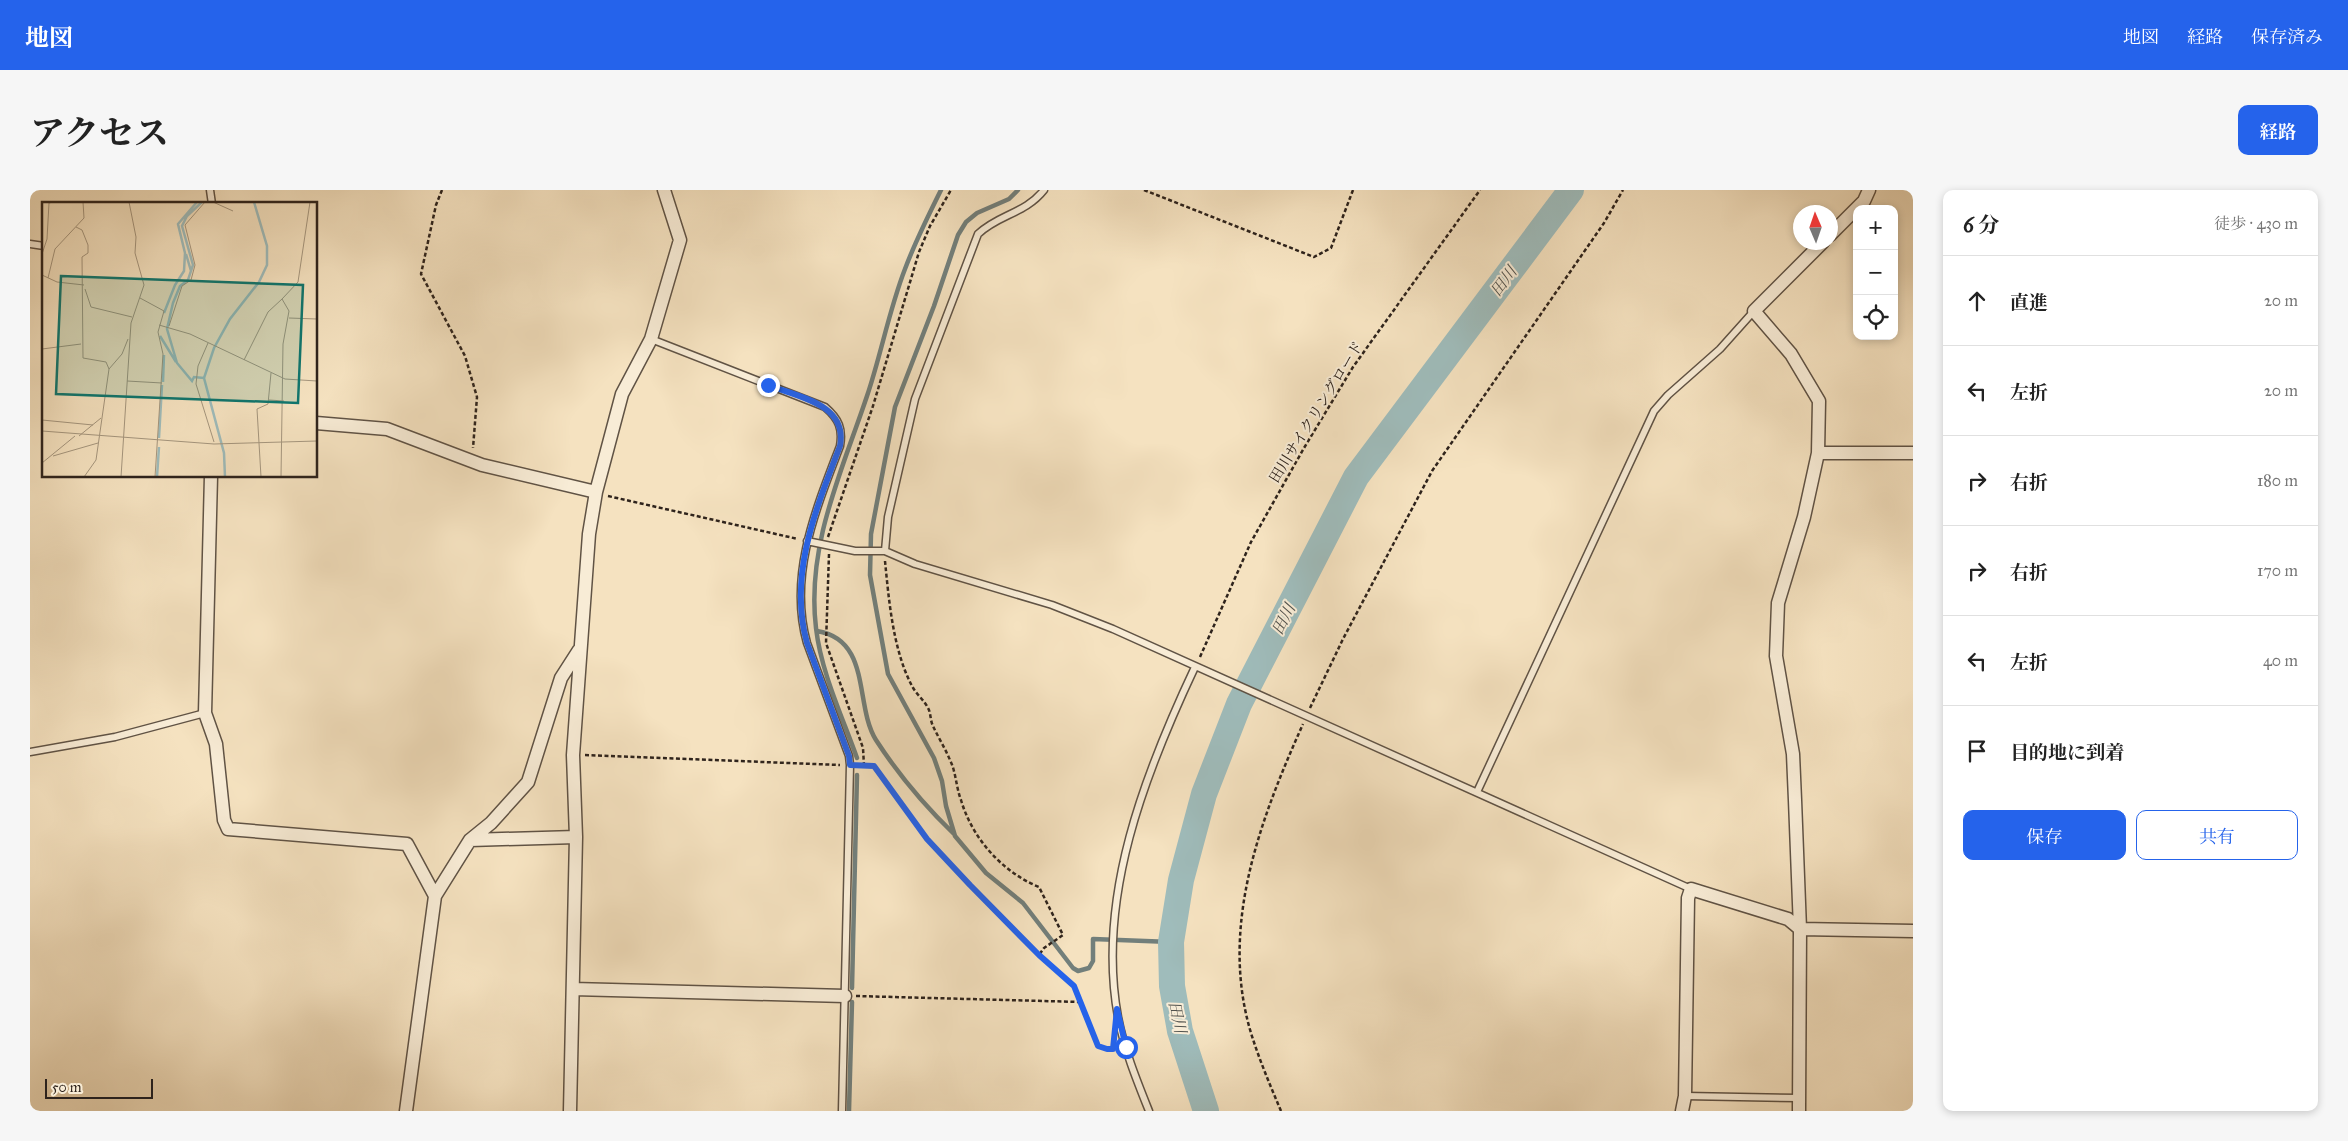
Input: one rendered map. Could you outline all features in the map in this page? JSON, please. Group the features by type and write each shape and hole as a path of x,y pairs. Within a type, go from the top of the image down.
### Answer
{"street":[{"path":"570,1111 576,837 572,755 589,534 596,492 622,394 650,339 680,240 664,190"},
{"path":"1838,227 1864,201 1869,190"},
{"path":"1799,1111 1800,929 1793,754 1776,656 1778,603 1804,517 1818,452 1819,401 1791,354 1754,311 1815,250"},
{"path":"318,423 387,429 472,462 596,492"},
{"path":"1818,452 1913,453"},
{"path":"211,478 205,713 216,744 224,820 228,829 407,844 434,896"},
{"path":"406,1111 434,896 470,840 491,823 528,782 561,678 580,648"},
{"path":"470,840 576,837"},
{"path":"1682,1111 1685,1096 1688,898 1691,889 1788,919 1800,929 1913,930"},
{"path":"573,989 845,996"}],"lane":[{"path":"884,551 888,517 916,399 978,234 987,226 1000,219 1023,210 1035,201 1044,190"},
{"path":"1477,792 1654,411 1668,395 1720,349 1754,311"},
{"path":"650,339 825,407 840,424 842,435 840,446 807,541 801,600 803,629 849,756 850,765 842,1111"},
{"path":"807,541 855,551 884,551 914,564 1052,605 1198,666 1304,716 1691,889"},
{"path":"1148,1111 1118,1017 1114,960 1115,923 1126,852 1136,817 1155,760 1198,666"},
{"path":"30,752 114,737 205,713"},
{"path":"1685,1096 1799,1098"}],"path":[{"path":"442,190 436,205 421,274 465,356 477,396 472,462"},
{"path":"864,766 863,748 826,639 828,537 873,406 919,252 930,226 950,190"},
{"path":"1144,190 1314,257 1331,248 1353,190"},
{"name":"田川サイクリングロード","path":"1198,666 1251,542 1304,448 1353,367 1480,190"},
{"path":"1281,1111 1250,1031 1242,988 1238,930 1251,864 1265,817 1304,716 1342,639 1432,472 1604,222 1622,190"},
{"path":"596,492 807,541"},
{"path":"884,551 897,642 912,687 928,708 932,724 951,761 960,800 977,838 1011,870 1026,881 1039,886 1063,935 1045,947 1039,955"},
{"path":"572,755 874,766 927,839 1039,955 1074,986 1098,1046 1113,1049 1114,1041"},
{"path":"845,996 1081,1002"}],"waterway":[{"path":"857,758 822,661 816,628 814,598 816,568 828,509 872,380 899,285 917,239 941,190"},
{"path":"1018,190 1009,199 977,213 966,222 958,235 934,306 895,407 871,534 870,575 888,674 934,758 942,781 946,806 955,836 986,873 1023,903 1073,968 1078,971 1089,968 1093,961 1093,939 1171,942"},
{"name":"田川","path":"1206,1111 1180,1031 1172,986 1171,942 1181,880 1204,794 1239,704 1356,477 1571,190"},
{"path":"817,631 834,637 846,647 854,660 869,726 876,740 912,789 954,834"},
{"path":"852,988 857,775"},
{"path":"849,1111 852,1002"}],"route":[{"path":"768,385 825,407 840,424 842,435 840,446 821,496 805,548 801,600 803,629 807,643 849,756 850,765 874,766 927,839 1039,955 1074,986 1098,1046 1113,1049 1117,1009 1126,1047"}]}
